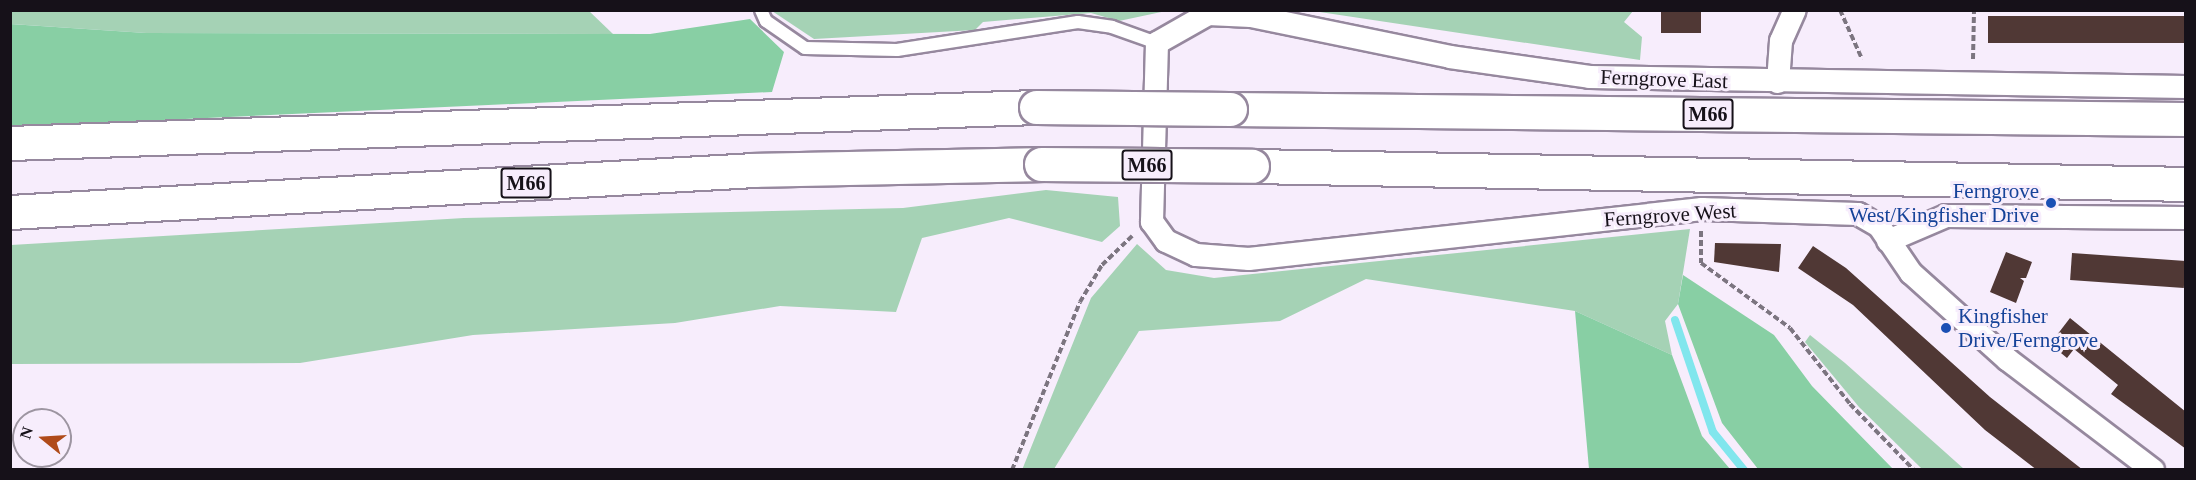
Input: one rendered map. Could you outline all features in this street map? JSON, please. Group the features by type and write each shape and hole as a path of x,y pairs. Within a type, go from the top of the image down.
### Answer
{"highway":[{"name":"M66","path":"10,143 1036,107 2186,119"},
{"name":"M66","path":"10,212 754,170 1041,164 2186,184"}],"street":[{"path":"1778,82 1781,41 1795,10"},
{"name":"Ferngrove East","path":"1157,44 1208,14 1251,16 1450,57 1590,77 1778,82 2186,87"},
{"path":"1152,222 1157,44"},
{"name":"Ferngrove West","path":"1152,222 1166,241 1217,260 1702,209 1858,214 1879,226 1911,273 2008,360 2153,470"},
{"path":"1888,240 1946,216 2186,218"}],"lane":[{"path":"761,10 766,21 805,48 897,50 1078,22 1112,27 1157,44"}],"path":[{"path":"1840,10 1864,62 1863,83"},
{"path":"1972,84 1974,10"},
{"path":"1702,209 1701,263 1790,328 1850,404 1914,470"},
{"path":"1012,470 1080,302 1102,265 1152,222"}],"green space":[{"path":"588,10 613,34 146,33 11,24 10,11"},
{"path":"772,11 1166,11 1119,21 1091,13 983,22 975,30 814,39"},
{"path":"1313,11 1633,11 1624,22 1642,37 1640,60"},
{"path":"750,19 784,52 772,92 11,127 10,24 146,33 650,34"},
{"path":"1046,190 1118,197 1120,226 1102,242 1009,218 922,238 896,312 780,306 675,323 473,335 300,363 11,364 11,245 464,218 903,208"},
{"path":"1690,229 1678,304 1665,321 1672,355 1575,311 1366,279 1280,321 1139,331 1054,469 1022,470 1091,298 1137,244 1166,270 1214,278"},
{"path":"1683,275 1774,335 1812,386 1893,469 1758,469 1722,423 1678,304"},
{"path":"1575,311 1672,355 1702,436 1730,469 1589,469"},
{"path":"1810,335 1845,363 1964,469 1922,469 1859,407 1805,342"}],"building":[{"path":"1661,10 1701,10 1701,33 1661,33"},
{"path":"1988,16 2186,16 2186,43 1988,43"},
{"path":"1715,243 1781,244 1779,272 1714,262"},
{"path":"1813,246 1846,268 1990,397 2083,470 2037,470 1985,430 1853,305 1798,268"},
{"path":"2006,252 2032,262 2026,278 2020,278 2024,281 2016,303 1990,292"},
{"path":"2072,253 2186,261 2184,288 2070,280"},
{"path":"2070,318 2186,412 2186,449 2111,394 2118,385 2074,349 2067,358 2050,344"}],"waterway":[{"path":"1675,320 1713,432 1744,470"}],"place":[{"name":"Ferngrove West/Kingfisher Drive","path":"2051,203"},
{"name":"Kingfisher Drive/Ferngrove","path":"1946,328"}]}
